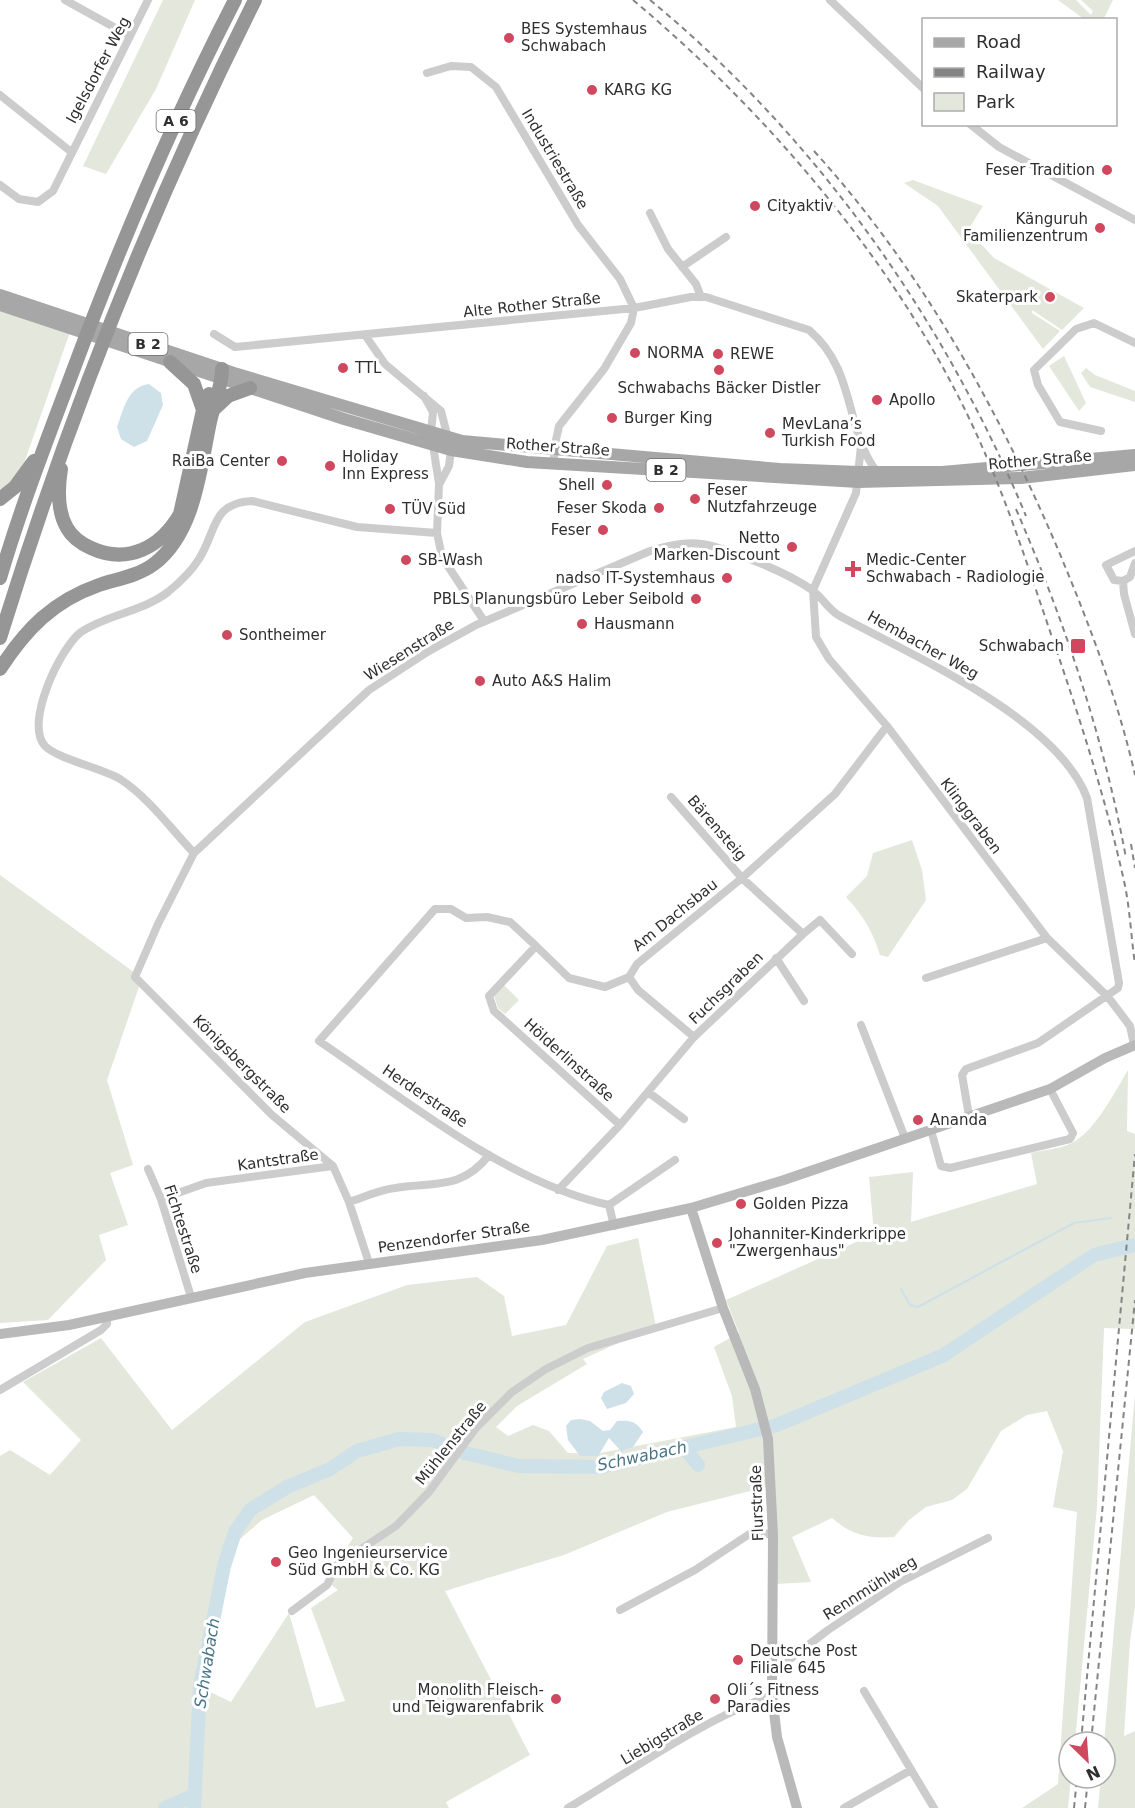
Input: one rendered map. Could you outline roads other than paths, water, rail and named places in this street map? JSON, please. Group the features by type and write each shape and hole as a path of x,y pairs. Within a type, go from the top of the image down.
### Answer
{"highway":[{"name":"A 6","path":"0,578 47,438 140,199 200,68 235,0"},
{"name":"A 6","path":"0,638 46,492 117,306 158,205 255,0"},
{"path":"0,669 24,633 43,614 65,599 134,575 154,564 172,546 183,526 193,498 208,410 194,384 170,362"},
{"path":"67,437 59,483 61,512 67,529 81,544 102,553 125,556 158,543 180,514 208,410 220,376"},
{"path":"208,410 228,396 250,388"},
{"path":"0,499 25,474 47,438"}],"main road":[{"name":"Rother Straße","path":"0,295 250,388 344,419 451,450 527,462 554,456"},
{"name":"Rother Straße","path":"0,305 170,362 220,376 430,432 472,442 554,456 859,477 1021,478 1135,465"},
{"name":"Rother Straße","path":"859,477 877,472 942,472 1135,455"},
{"name":"Penzendorfer Straße","path":"0,1334 106,1318 254,1283 369,1263 512,1245 614,1226 691,1208 1050,1089 1105,1058 1135,1045"},
{"name":"Flurstraße","path":"691,1208 768,1439 773,1535 772,1695 777,1737 797,1808"}],"street":[{"path":"65,0 130,36"},
{"name":"Igelsdorfer Weg","path":"0,185 19,199 38,202 53,191 70,152 148,0"},
{"path":"830,0 922,86"},
{"name":"Industriestraße","path":"427,72 452,66 471,67 496,87 578,225 620,279 634,308"},
{"path":"0,95 70,152"},
{"path":"973,126 999,147 1135,220"},
{"path":"650,213 668,249 696,284 702,297"},
{"path":"682,267 726,237"},
{"name":"Alte Rother Straße","path":"214,334 235,347 634,308 702,297 720,300 809,330 821,340 836,362 852,404 861,442 877,472"},
{"path":"554,456 560,426 604,369 631,323 634,308"},
{"path":"1101,431 1060,422 1038,385 1034,370 1076,329 1094,323 1135,343"},
{"path":"365,335 385,364 441,411 451,450 449,466 439,484"},
{"path":"424,396 433,412 430,432 439,484 437,533 442,557 484,621"},
{"name":"Alte Rother Straße","path":"859,477 861,442"},
{"path":"813,590 859,477"},
{"path":"194,853 132,788 110,773 46,747 39,736 36,722 56,664 67,647 80,633 104,620 145,605 183,579 199,560 215,521 224,508 238,502 252,501 357,527 437,533"},
{"name":"Wiesenstraße","path":"135,977 158,924 194,853 369,690 429,651 484,621 674,543 693,542 716,547 813,590"},
{"path":"1135,551 1106,565 1114,580 1123,581 1130,577 1135,563"},
{"path":"1123,581 1124,594 1135,634"},
{"name":"Klinggraben","path":"813,590 816,637 829,659 887,726 1047,938 1108,997 1130,1026 1135,1045"},
{"name":"Hembacher Weg","path":"813,590 835,613 966,683 1049,745 1075,773 1087,798 1119,983 1108,997"},
{"name":"Am Dachsbau","path":"629,977 637,964 742,878 835,794 887,726"},
{"name":"Bärensteig","path":"671,797 742,878"},
{"path":"742,878 803,934"},
{"name":"Herderstraße","path":"536,946 510,922 486,917 466,918 451,909 435,909 319,1041 489,1155 558,1190 609,1205"},
{"name":"Fuchsgraben","path":"620,1125 694,1037 776,958 820,920 852,954"},
{"path":"926,978 1047,938"},
{"path":"536,946 569,978 605,987 629,977"},
{"name":"Hölderlinstraße","path":"536,946 489,996 494,1011 620,1125"},
{"name":"Fuchsgraben","path":"776,958 804,1001"},
{"name":"Königsbergstraße","path":"135,977 279,1121 333,1166"},
{"name":"Fuchsgraben","path":"629,977 638,990 694,1037"},
{"path":"969,1116 962,1075 966,1069 1038,1043 1108,997"},
{"path":"861,1025 905,1138"},
{"path":"931,1130 942,1166 950,1168 1070,1139 1073,1133 1050,1089"},
{"path":"648,1092 684,1119"},
{"path":"558,1190 620,1125"},
{"path":"349,1202 392,1188 448,1183 465,1178 477,1171 489,1155"},
{"path":"614,1226 609,1205 675,1160"},
{"name":"Kantstraße","path":"161,1199 206,1183 333,1166 349,1202 369,1263"},
{"name":"Fichtestraße","path":"148,1170 161,1199 191,1298"},
{"name":"Mühlenstraße","path":"292,1611 327,1585 337,1566 396,1526 429,1492 468,1440 512,1392 546,1369 588,1348 723,1308"},
{"path":"0,1390 101,1330 107,1324 106,1318"},
{"path":"620,1610 695,1570 754,1531 773,1535"},
{"name":"Rennmühlweg","path":"773,1672 828,1630 900,1582 988,1538"},
{"path":"864,1691 934,1808"},
{"name":"Liebigstraße","path":"568,1808 708,1725 746,1704 772,1695"},
{"path":"844,1808 910,1770"}],"waterway":[{"path":"901,1289 910,1305 918,1307 1074,1223 1111,1218"},
{"name":"Schwabach","path":"194,1808 200,1686 224,1566 235,1532 250,1510 287,1487 330,1469 357,1451 399,1439 432,1440 465,1453 518,1466 602,1467 777,1425 944,1355 1094,1255 1135,1245"},
{"path":"684,1447 698,1465"},
{"path":"165,1808 195,1795"}],"railway":[{"path":"633,0 686,46 737,96 834,206 878,264 918,325 953,387 1003,497 1083,730 1124,881 1135,964"},
{"path":"650,0 710,53 767,111 820,171 870,235 915,302 956,371 993,443 1026,516"},
{"path":"814,151 888,242 921,290 981,389 1008,441 1057,547 1091,631 1120,716 1135,775"},
{"path":"1016,509 1050,593 1081,680 1106,768 1126,858"},
{"path":"1131,844 1135,868"},
{"path":"1082,1730 1135,1154"},
{"path":"1092,1730 1135,1300"},
{"path":"1074,1808 1076,1790"},
{"path":"1085,1808 1087,1790"}],"place":[{"name":"BES Systemhaus Schwabach","path":"509,38"},
{"name":"KARG KG","path":"592,90"},
{"name":"Feser Tradition","path":"1107,170"},
{"name":"Cityaktiv","path":"755,206"},
{"name":"Känguruh Familienzentrum","path":"1100,228"},
{"name":"Skaterpark","path":"1050,297"},
{"name":"NORMA","path":"635,353"},
{"name":"REWE","path":"718,354"},
{"name":"TTL","path":"343,368"},
{"name":"Schwabachs Bäcker Distler","path":"719,370"},
{"name":"Apollo","path":"877,400"},
{"name":"Burger King","path":"612,418"},
{"name":"MevLana’s Turkish Food","path":"770,433"},
{"name":"RaiBa Center","path":"282,461"},
{"name":"Holiday Inn Express","path":"330,466"},
{"name":"Shell","path":"607,485"},
{"name":"Feser Nutzfahrzeuge","path":"695,499"},
{"name":"Feser Skoda","path":"659,508"},
{"name":"TÜV Süd","path":"390,509"},
{"name":"Feser","path":"603,530"},
{"name":"Netto Marken-Discount","path":"792,547"},
{"name":"SB-Wash","path":"406,560"},
{"name":"Medic-Center Schwabach - Radiologie","path":"853,569"},
{"name":"nadso IT-Systemhaus","path":"727,578"},
{"name":"PBLS Planungsbüro Leber Seibold","path":"696,599"},
{"name":"Hausmann","path":"582,624"},
{"name":"Sontheimer","path":"227,635"},
{"name":"Schwabach","path":"1078,646"},
{"name":"Auto A&S Halim","path":"480,681"},
{"name":"Ananda","path":"918,1120"},
{"name":"Golden Pizza","path":"741,1204"},
{"name":"Johanniter-Kinderkrippe \"Zwergenhaus\"","path":"717,1243"},
{"name":"Geo Ingenieurservice Süd GmbH & Co. KG","path":"276,1562"},
{"name":"Deutsche Post Filiale 645","path":"738,1660"},
{"name":"Monolith Fleisch- und Teigwarenfabrik","path":"556,1699"},
{"name":"Oli´s Fitness Paradies","path":"715,1699"}]}
